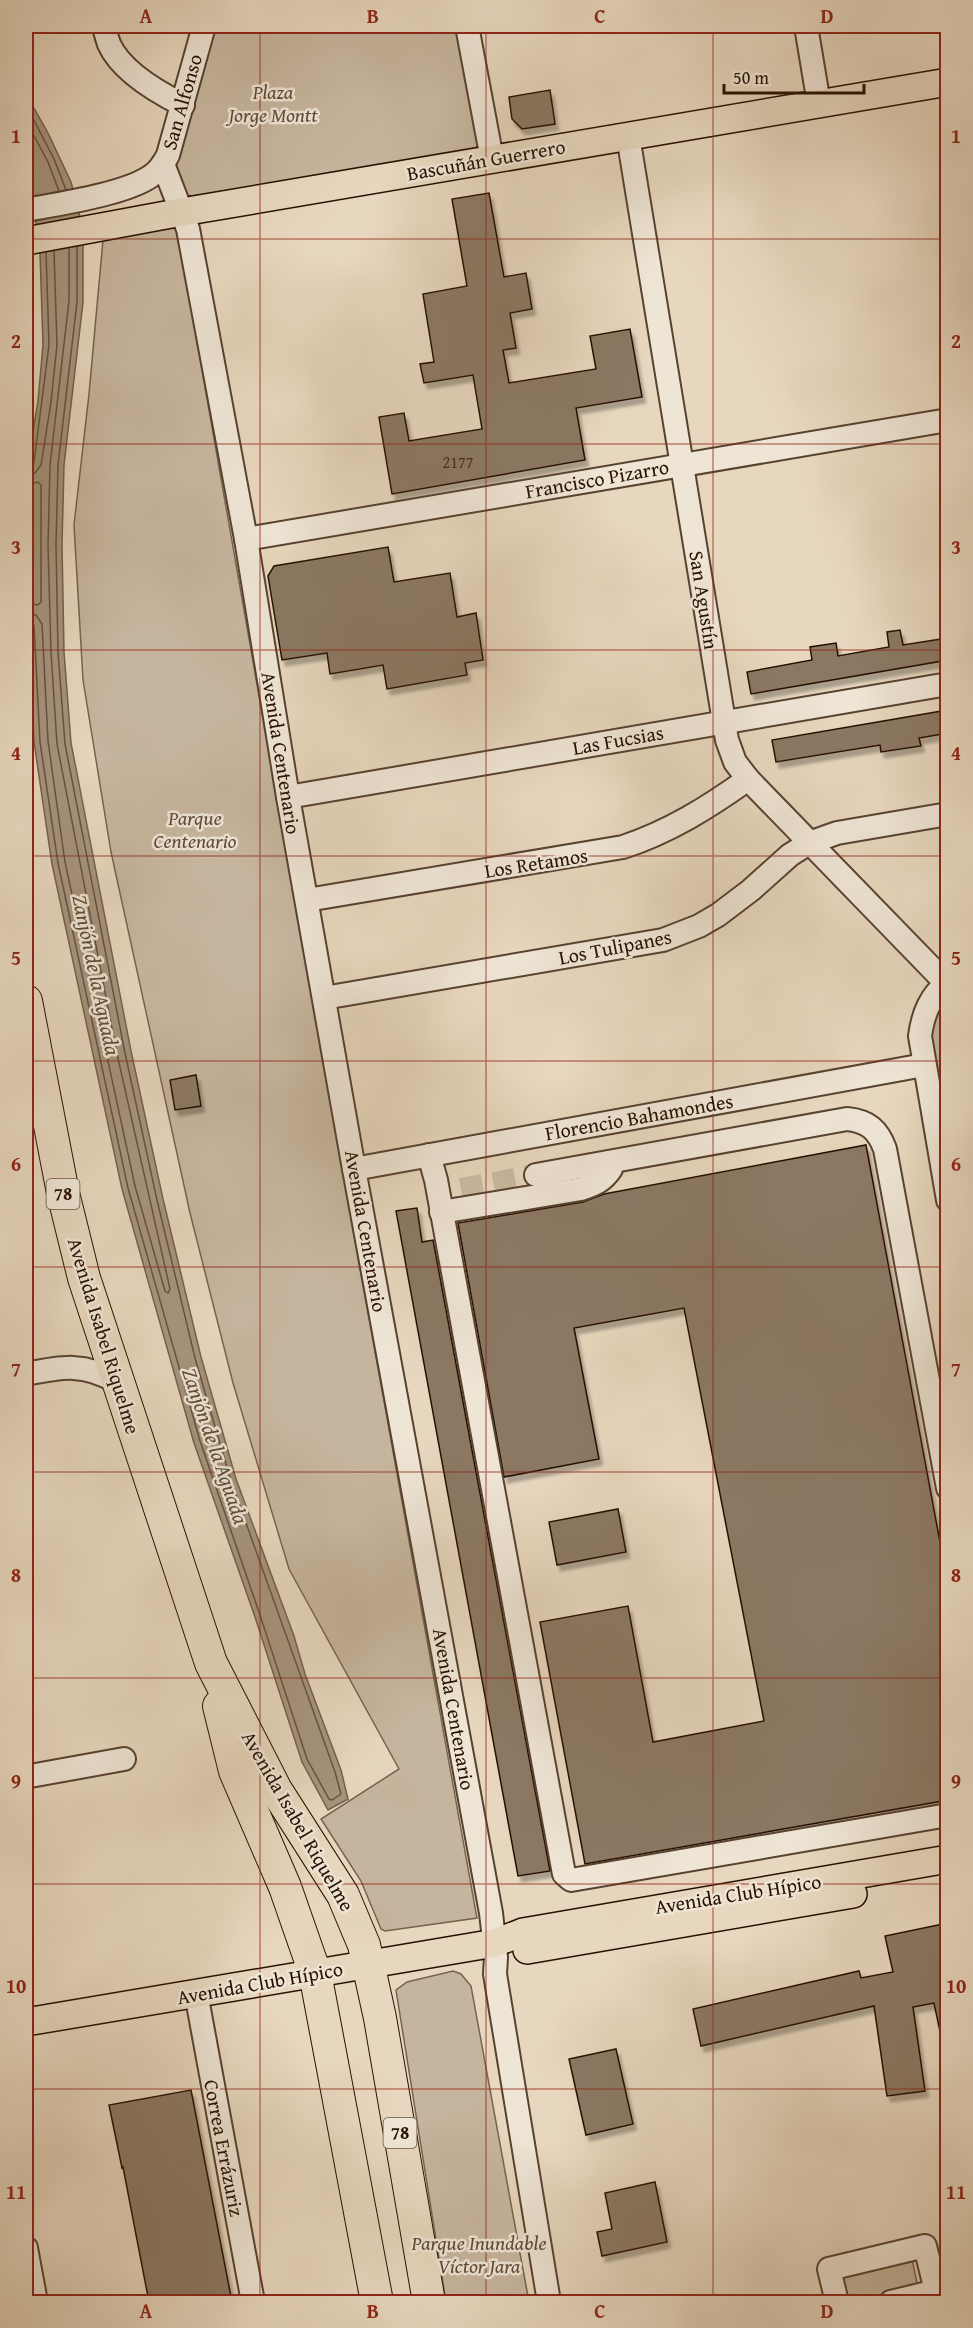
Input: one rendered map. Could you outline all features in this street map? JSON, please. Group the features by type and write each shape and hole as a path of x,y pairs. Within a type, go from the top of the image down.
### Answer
{"highway":[{"name":"Avenida Isabel Riquelme","path":"26,1001 71,1230 117,1382 211,1664 235,1771 285,1887 315,1973 377,2302"},
{"name":"Avenida Isabel Riquelme","path":"211,1664 276,1790 343,1895 359,1929 369,1964 429,2302"}],"main road":[{"name":"Bascuñán Guerrero","path":"26,241 182,212 948,82"},
{"name":"Avenida Club Hípico","path":"870,1882 948,1859"},
{"name":"Avenida Club Hípico","path":"26,2022 495,1943 523,1932 661,1917 870,1882 948,1878"}],"street":[{"path":"104,26 109,45 120,61 154,91 183,105"},
{"name":"San Alfonso","path":"26,210 86,198 142,182 156,173 168,155 204,26"},
{"path":"467,26 492,159"},
{"path":"806,26 819,104"},
{"name":"San Agustín","path":"628,136 724,722 731,752 748,779 947,982"},
{"name":"Avenida Centenario","path":"163,164 188,229 246,539 288,797 354,1169 492,1913 495,1974 549,2302"},
{"name":"Francisco Pizarro","path":"246,539 948,420"},
{"name":"Las Fucsias","path":"288,797 948,684"},
{"name":"Los Retamos","path":"307,900 623,847 656,836 680,824 748,779"},
{"name":"Los Tulipanes","path":"324,998 645,944 672,937 699,926 726,909 790,855 809,843 837,833 948,814"},
{"path":"947,982 928,1004 922,1020 920,1036 948,1200"},
{"name":"Florencio Bahamondes","path":"354,1169 924,1065"},
{"path":"536,1175 847,1119 858,1120 872,1127 880,1136 885,1149 948,1488"},
{"path":"429,1155 564,1874 571,1880 948,1815"},
{"path":"441,1212 581,1189 597,1184 607,1175 611,1169 610,1162"},
{"path":"26,1374 62,1367 79,1367 99,1372 117,1382"},
{"path":"26,1773 30,1776 124,1759"},
{"name":"Correa Errázuriz","path":"196,1994 253,2302"},
{"path":"837,2302 829,2269 925,2246 936,2291 891,2302"},
{"path":"26,2248 36,2302"}],"green space":[{"name":"Plaza Jorge Montt","path":"213,26 457,26 478,142 477,147 470,151 192,196 182,194 176,179 177,162"},
{"name":"Parque Centenario","path":"177,227 331,1107 477,1918 385,1931 381,1929 361,1881 321,1819 399,1769 289,1569 233,1383 190,1213 111,852 83,680 74,525 103,240"},
{"path":"947,994 947,1148 929,1031 932,1017"},
{"name":"Parque Inundable Víctor Jara","path":"453,1971 461,1974 471,1986 529,2302 446,2302 396,1990 407,1982"},
{"path":"912,2259 921,2302 835,2302 829,2277"}],"water":[{"name":"Zanjón de la Aguada","path":"26,94 48,133 71,182 79,212 83,245 83,302 64,465 62,545 64,652 71,743 131,1051 163,1199 201,1357 236,1479 341,1770 348,1799 328,1810 302,1762 255,1617 194,1443 122,1189 52,864 34,742 27,602 26,474 38,401 43,345 40,253 31,186 26,173"}],"building":[{"path":"550,90 555,124 522,129 512,119 509,97"},
{"path":"489,193 504,277 526,273 532,309 510,313 516,348 503,350 509,383 596,369 590,336 630,329 642,397 576,408 585,460 392,494 379,417 404,413 409,441 482,429 473,375 424,383 420,364 434,362 423,294 467,286 452,199"},
{"path":"388,547 394,582 450,573 457,617 476,613 483,660 465,663 467,675 387,689 383,665 330,674 327,653 282,660 268,576 274,566"},
{"path":"900,630 903,645 948,638 948,660 751,694 747,672 812,660 810,647 836,643 838,656 889,647 887,632"},
{"path":"948,710 948,733 919,738 921,746 881,752 880,745 776,762 772,740"},
{"path":"196,1075 201,1106 175,1110 170,1080"},
{"path":"866,1145 948,1585 948,1800 585,1864 540,1622 628,1606 653,1742 764,1721 684,1308 574,1328 599,1459 504,1477 458,1223 583,1202 604,1194"},
{"path":"417,1208 422,1242 433,1240 550,1871 518,1876 396,1211"},
{"path":"618,1509 626,1552 557,1565 549,1522"},
{"path":"948,1923 948,2035 941,2036 934,2003 913,2007 925,2091 887,2096 874,2006 701,2046 693,2009 859,1971 861,1978 893,1972 885,1936"},
{"path":"616,2049 633,2124 586,2135 569,2059"},
{"path":"191,2090 232,2302 149,2302 109,2105"},
{"path":"655,2182 667,2242 602,2256 597,2232 612,2229 605,2193"}],"tunnel":[{"path":"461,1189 536,1175"}]}
